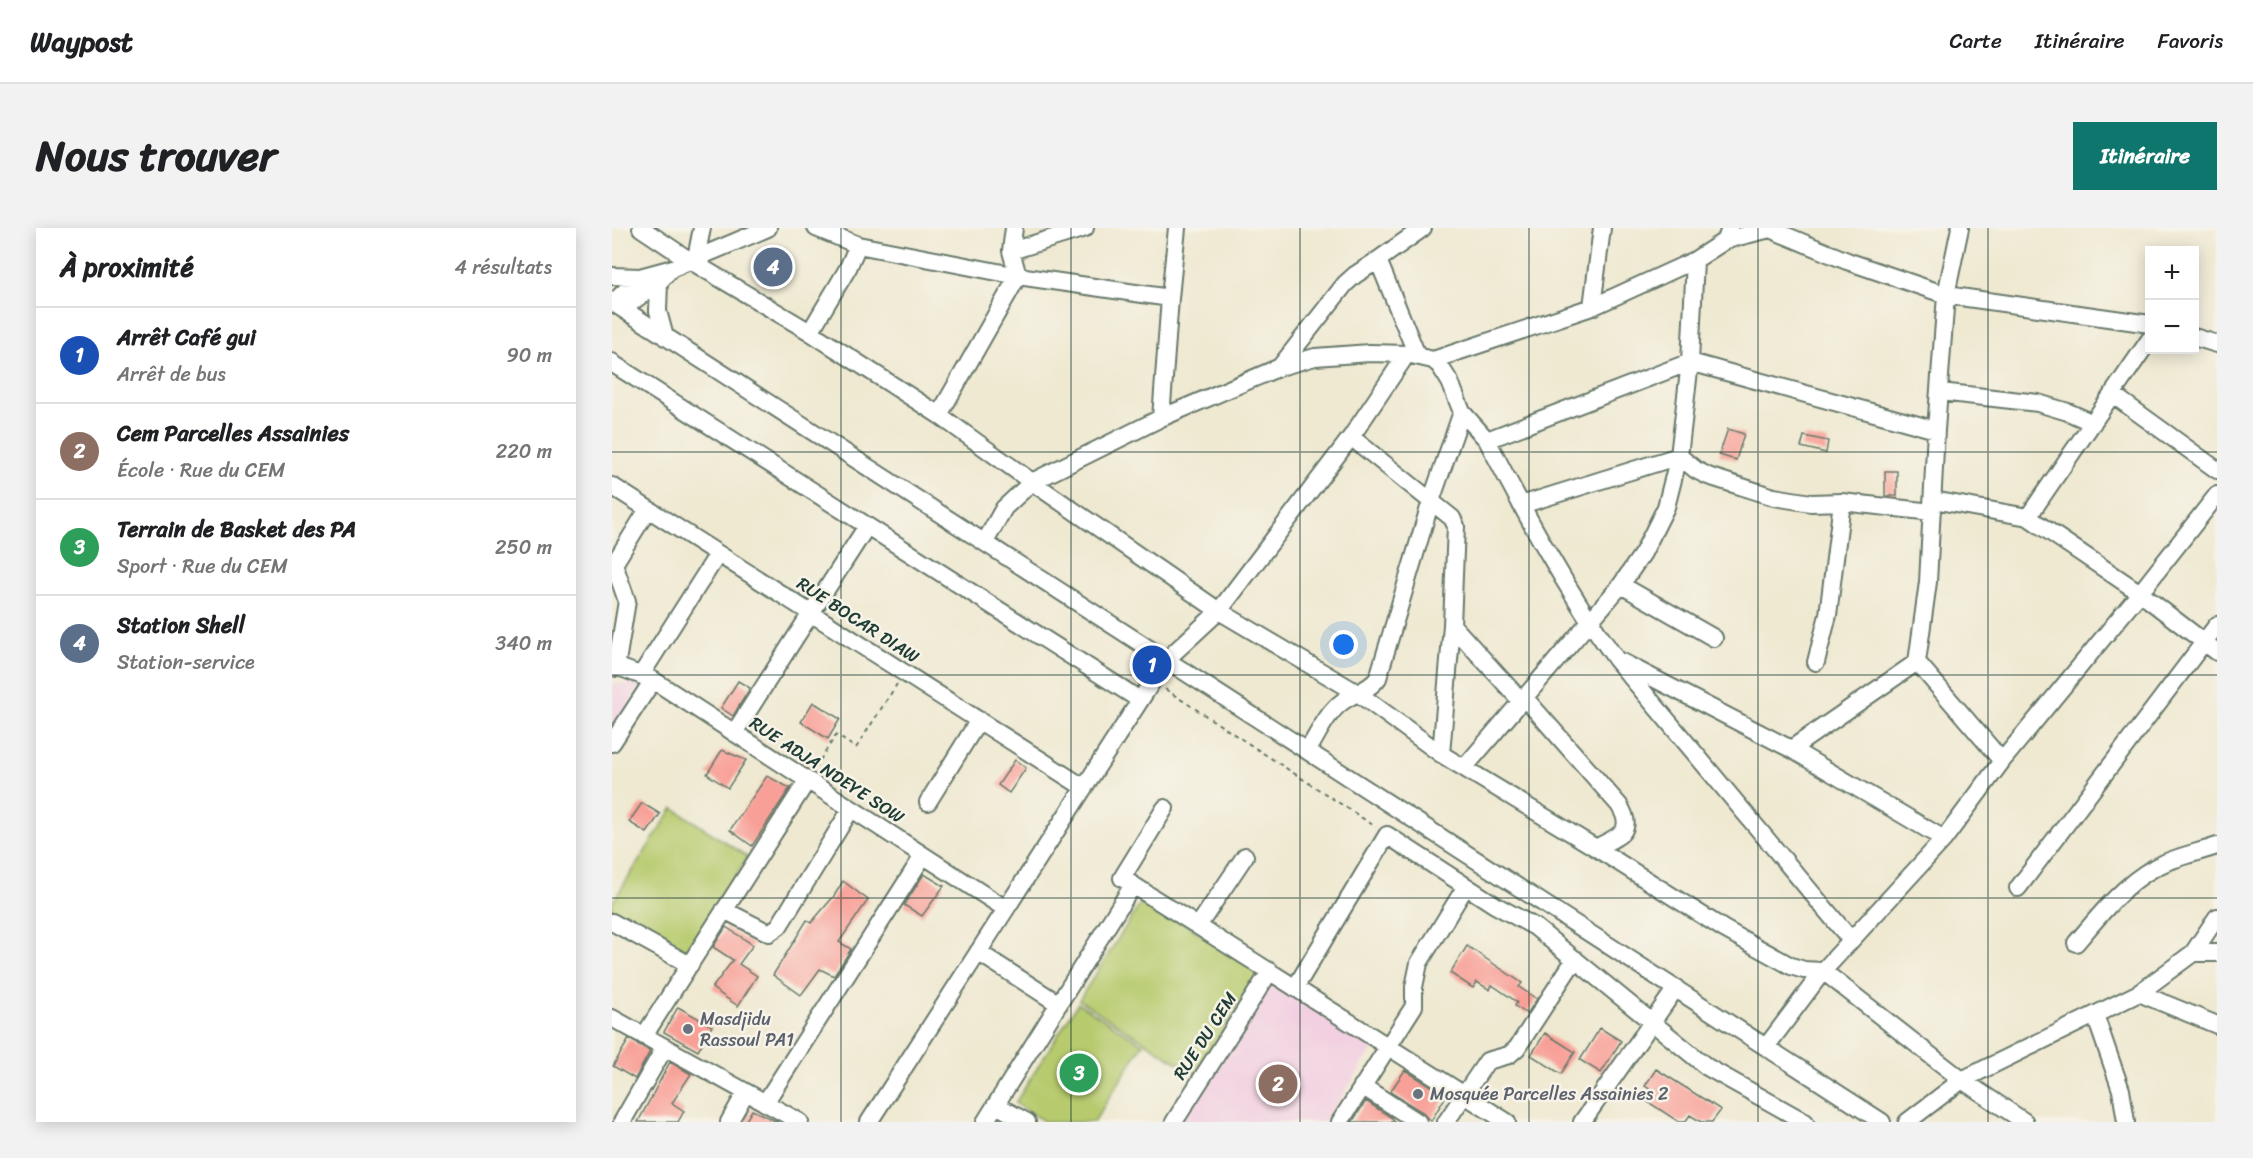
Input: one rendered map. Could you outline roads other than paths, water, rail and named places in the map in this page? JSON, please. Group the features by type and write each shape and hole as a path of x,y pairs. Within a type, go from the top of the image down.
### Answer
{"street":[{"path":"640,228 810,332 939,416 1219,612 1359,694 1441,754 1765,953 1791,966 1804,970 1823,971 1962,1080 2025,1122"},
{"path":"692,259 702,228"},
{"path":"612,276 640,277 673,268 768,228"},
{"path":"816,228 858,245 1018,276 1170,298"},
{"path":"939,416 1018,276 1011,251 1014,228"},
{"path":"1011,251 1085,228"},
{"path":"1161,418 1177,228"},
{"path":"1280,367 1345,284 1423,228"},
{"path":"1592,307 1602,228"},
{"path":"1791,749 1917,662 1928,582 1946,295 1960,228"},
{"path":"985,542 1004,508 1032,483 1161,418 1280,367 1316,357 1370,353 1419,356 1592,307 1695,260 1728,234 1772,229 1847,261 1946,295 2145,323"},
{"path":"810,332 848,268 858,245"},
{"path":"1378,260 1419,356 1440,366 1450,382 1462,412 1487,440 1521,505 1590,622 1616,659 1851,940"},
{"path":"1464,768 1621,585 1643,553 1666,507 1679,456 1690,362 1695,260"},
{"path":"616,304 659,282 673,268"},
{"path":"616,304 640,277"},
{"path":"659,282 658,311 665,337"},
{"path":"616,304 1882,1122"},
{"path":"2199,339 2217,344"},
{"path":"2028,517 2145,346"},
{"path":"869,1122 1166,660 1219,612 1351,437 1419,356"},
{"path":"612,362 1140,700"},
{"path":"1487,440 1690,362 1936,430"},
{"path":"1940,392 2038,403 2094,423"},
{"path":"2112,394 2217,470"},
{"path":"1308,750 1333,710 1348,698 1359,694 1378,678 1431,501 1462,412"},
{"path":"1351,437 1452,518 1456,526 1452,625 1441,754"},
{"path":"1679,456 1707,476 1774,497 1811,503 1933,506 2028,517 2140,593 2211,647"},
{"path":"1521,505 1679,456"},
{"name":"RUE BOCAR DIAW","path":"612,486 1083,787"},
{"path":"1766,1047 1823,971 1944,839 2002,762 2217,495"},
{"path":"1816,662 1828,615 1842,502"},
{"path":"617,668 627,601 614,564 648,509"},
{"path":"734,733 867,526"},
{"path":"612,743 718,554"},
{"path":"1621,585 1714,638"},
{"path":"1452,625 1523,699 1618,805 1627,824 1623,833 1596,848"},
{"path":"2018,888 2211,647 2217,626"},
{"path":"1616,659 1791,749 1944,839"},
{"path":"1917,662 2002,762"},
{"name":"RUE ADJA NDEYE SOW","path":"617,668 647,677 1006,909"},
{"path":"928,802 980,720"},
{"path":"644,1036 807,781"},
{"path":"1165,808 1122,878 1507,1122"},
{"path":"724,910 770,933 779,926 851,809"},
{"path":"1295,988 1387,835 1535,927 1707,1067 1805,1122"},
{"path":"2076,943 2110,904 2155,867 2217,846"},
{"path":"765,1103 922,856"},
{"path":"1198,926 1245,856"},
{"path":"985,1122 1133,885"},
{"path":"1340,1122 1414,1006 1414,987 1419,963 1466,886"},
{"path":"1907,1122 1962,1080 2139,993 2193,953 2217,917"},
{"path":"612,922 690,965"},
{"path":"978,952 1059,1004"},
{"path":"2193,953 2217,953"},
{"path":"1446,1122 1486,1061 1509,1055 1518,1048 1575,959"},
{"name":"RUE DU CEM","path":"1173,1122 1270,971"},
{"path":"1582,1122 1676,988"},
{"path":"2139,993 2217,1025"},
{"path":"2095,1015 2121,1090 2126,1122"},
{"path":"612,1018 800,1122"},
{"path":"622,1122 665,1047"},
{"path":"1362,1086 1418,1122"},
{"path":"729,1122 746,1092"},
{"path":"996,1105 1027,1122"}],"place":[{"name":"Station Shell","path":"773,267"},
{"name":"Arrêt Café gui","path":"1152,665"},
{"name":"Masdjidu Rassoul PA1","path":"688,1029"},
{"name":"Terrain de Basket des PA","path":"1079,1073"},
{"name":"Cem Parcelles Assainies","path":"1278,1084"},
{"name":"Mosquée Parcelles Assainies 2","path":"1418,1094"}]}
